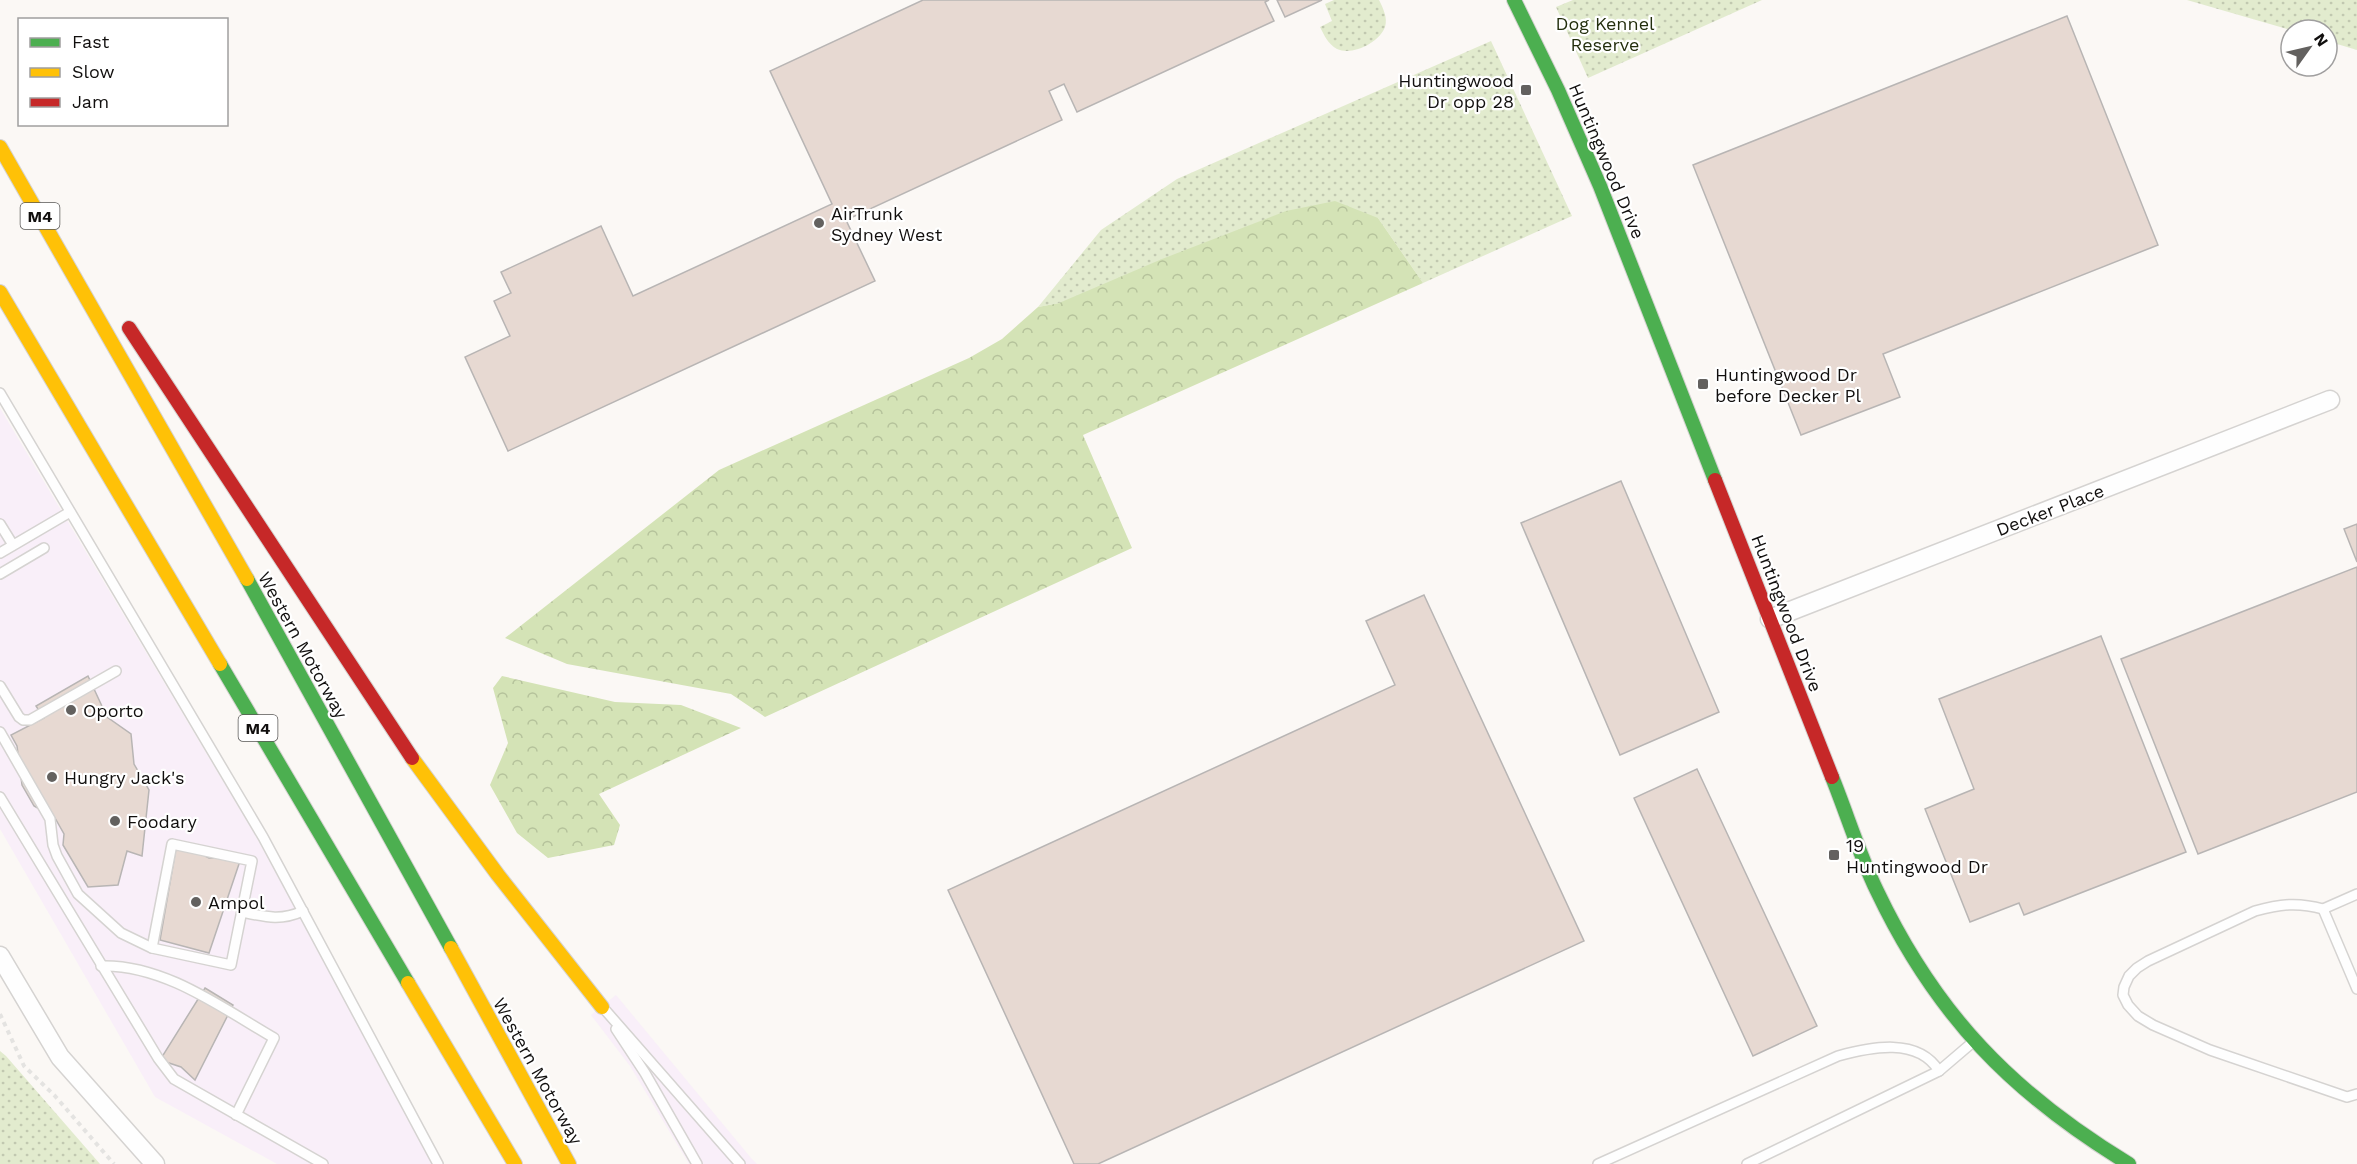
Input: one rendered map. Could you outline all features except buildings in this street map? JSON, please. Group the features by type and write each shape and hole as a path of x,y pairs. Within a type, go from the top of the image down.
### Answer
{"main road":[{"name":"Huntingwood Drive","path":"1514,0 1581,141 1871,878 1894,927 1938,997 1974,1041 2001,1069 2043,1106 2101,1148 2129,1164"},
{"name":"Western Motorway","path":"0,147 80,284 327,724 569,1164"},
{"path":"80,284 97,288"},
{"name":"M4","path":"0,292 514,1164"},
{"path":"123,319 407,752 498,875 602,1007"}],"street":[{"name":"Decker Place","path":"1770,619 2330,400"},
{"path":"0,956 60,1057 155,1164"}],"lane":[{"path":"0,393 235,788 438,1164"},
{"path":"0,553 70,512"},
{"path":"0,524 14,545"},
{"path":"0,574 44,548"},
{"path":"0,686 19,717 23,720 30,720 116,672"},
{"path":"0,732 50,819 53,845 57,856 78,894 121,933 152,948 231,964 252,861 172,844 152,948"},
{"path":"0,797 101,966 158,1058 174,1079 323,1164"},
{"path":"2357,894 2323,909 2304,903 2255,911 2148,961 2129,976 2123,995 2128,1005 2153,1025 2210,1050 2347,1097 2357,1094"},
{"path":"2323,909 2357,989"},
{"path":"242,912 272,918 290,917 303,911"},
{"path":"101,966 119,965 141,970 186,988 274,1038 236,1115"},
{"path":"602,1007 645,1073 697,1164"},
{"path":"602,1007 652,1061 740,1164"},
{"path":"1747,1164 1939,1071 1974,1041"},
{"path":"1598,1164 1838,1056 1867,1048 1910,1048 1934,1062 1939,1071"}],"path":[{"path":"0,1014 24,1066 55,1096 114,1164"}],"shaded area":[{"path":"0,408 254,833 434,1164 277,1164 155,1097 0,829"},
{"path":"616,995 757,1164 689,1164 630,1066 591,1015"}],"green space":[{"path":"1334,0 1379,0 1386,20 1382,33 1364,47 1343,51 1334,47 1320,27 1332,21 1325,4"},
{"name":"Dog Kennel Reserve","path":"1573,0 1762,0 1588,78 1556,7"},
{"path":"2187,0 2357,0 2357,50 2339,45 2339,18 2279,18 2279,27"},
{"path":"1491,41 1572,216 1423,283 1378,218 1038,307 1101,230 1177,179"},
{"path":"1335,201 1378,218 1423,283 1083,435 1132,548 765,717 731,694 567,664 505,638 719,470 969,358 1002,339 1038,307 1059,303 1162,259 1286,211"},
{"path":"502,676 615,702 681,705 741,728 599,794 620,825 614,845 548,858 517,833 490,785 508,743 493,688"},
{"path":"0,1051 6,1056 100,1164 0,1164"}],"traffic: fast":[{"path":"1514,0 1558,90 1600,186 1715,480"},
{"path":"247,579 451,948"},
{"path":"220,664 408,983"},
{"path":"1832,777 1877,891 1925,976 1952,1013 2013,1079 2087,1137 2129,1164"}],"traffic: slow":[{"path":"0,147 247,579"},
{"path":"0,292 220,664"},
{"path":"412,758 498,875 602,1007"},
{"path":"451,948 569,1164"},
{"path":"408,983 515,1164"}],"traffic: jam":[{"path":"129,328 412,758"},
{"path":"1715,480 1832,777"}],"place":[{"name":"Huntingwood Dr opp 28","path":"1526,90"},
{"name":"AirTrunk Sydney West","path":"819,223"},
{"name":"Huntingwood Dr before Decker Pl","path":"1703,384"},
{"name":"Oporto","path":"71,710"},
{"name":"Hungry Jack's","path":"52,777"},
{"name":"Foodary","path":"115,821"},
{"name":"19 Huntingwood Dr","path":"1834,855"},
{"name":"Ampol","path":"196,902"}]}
